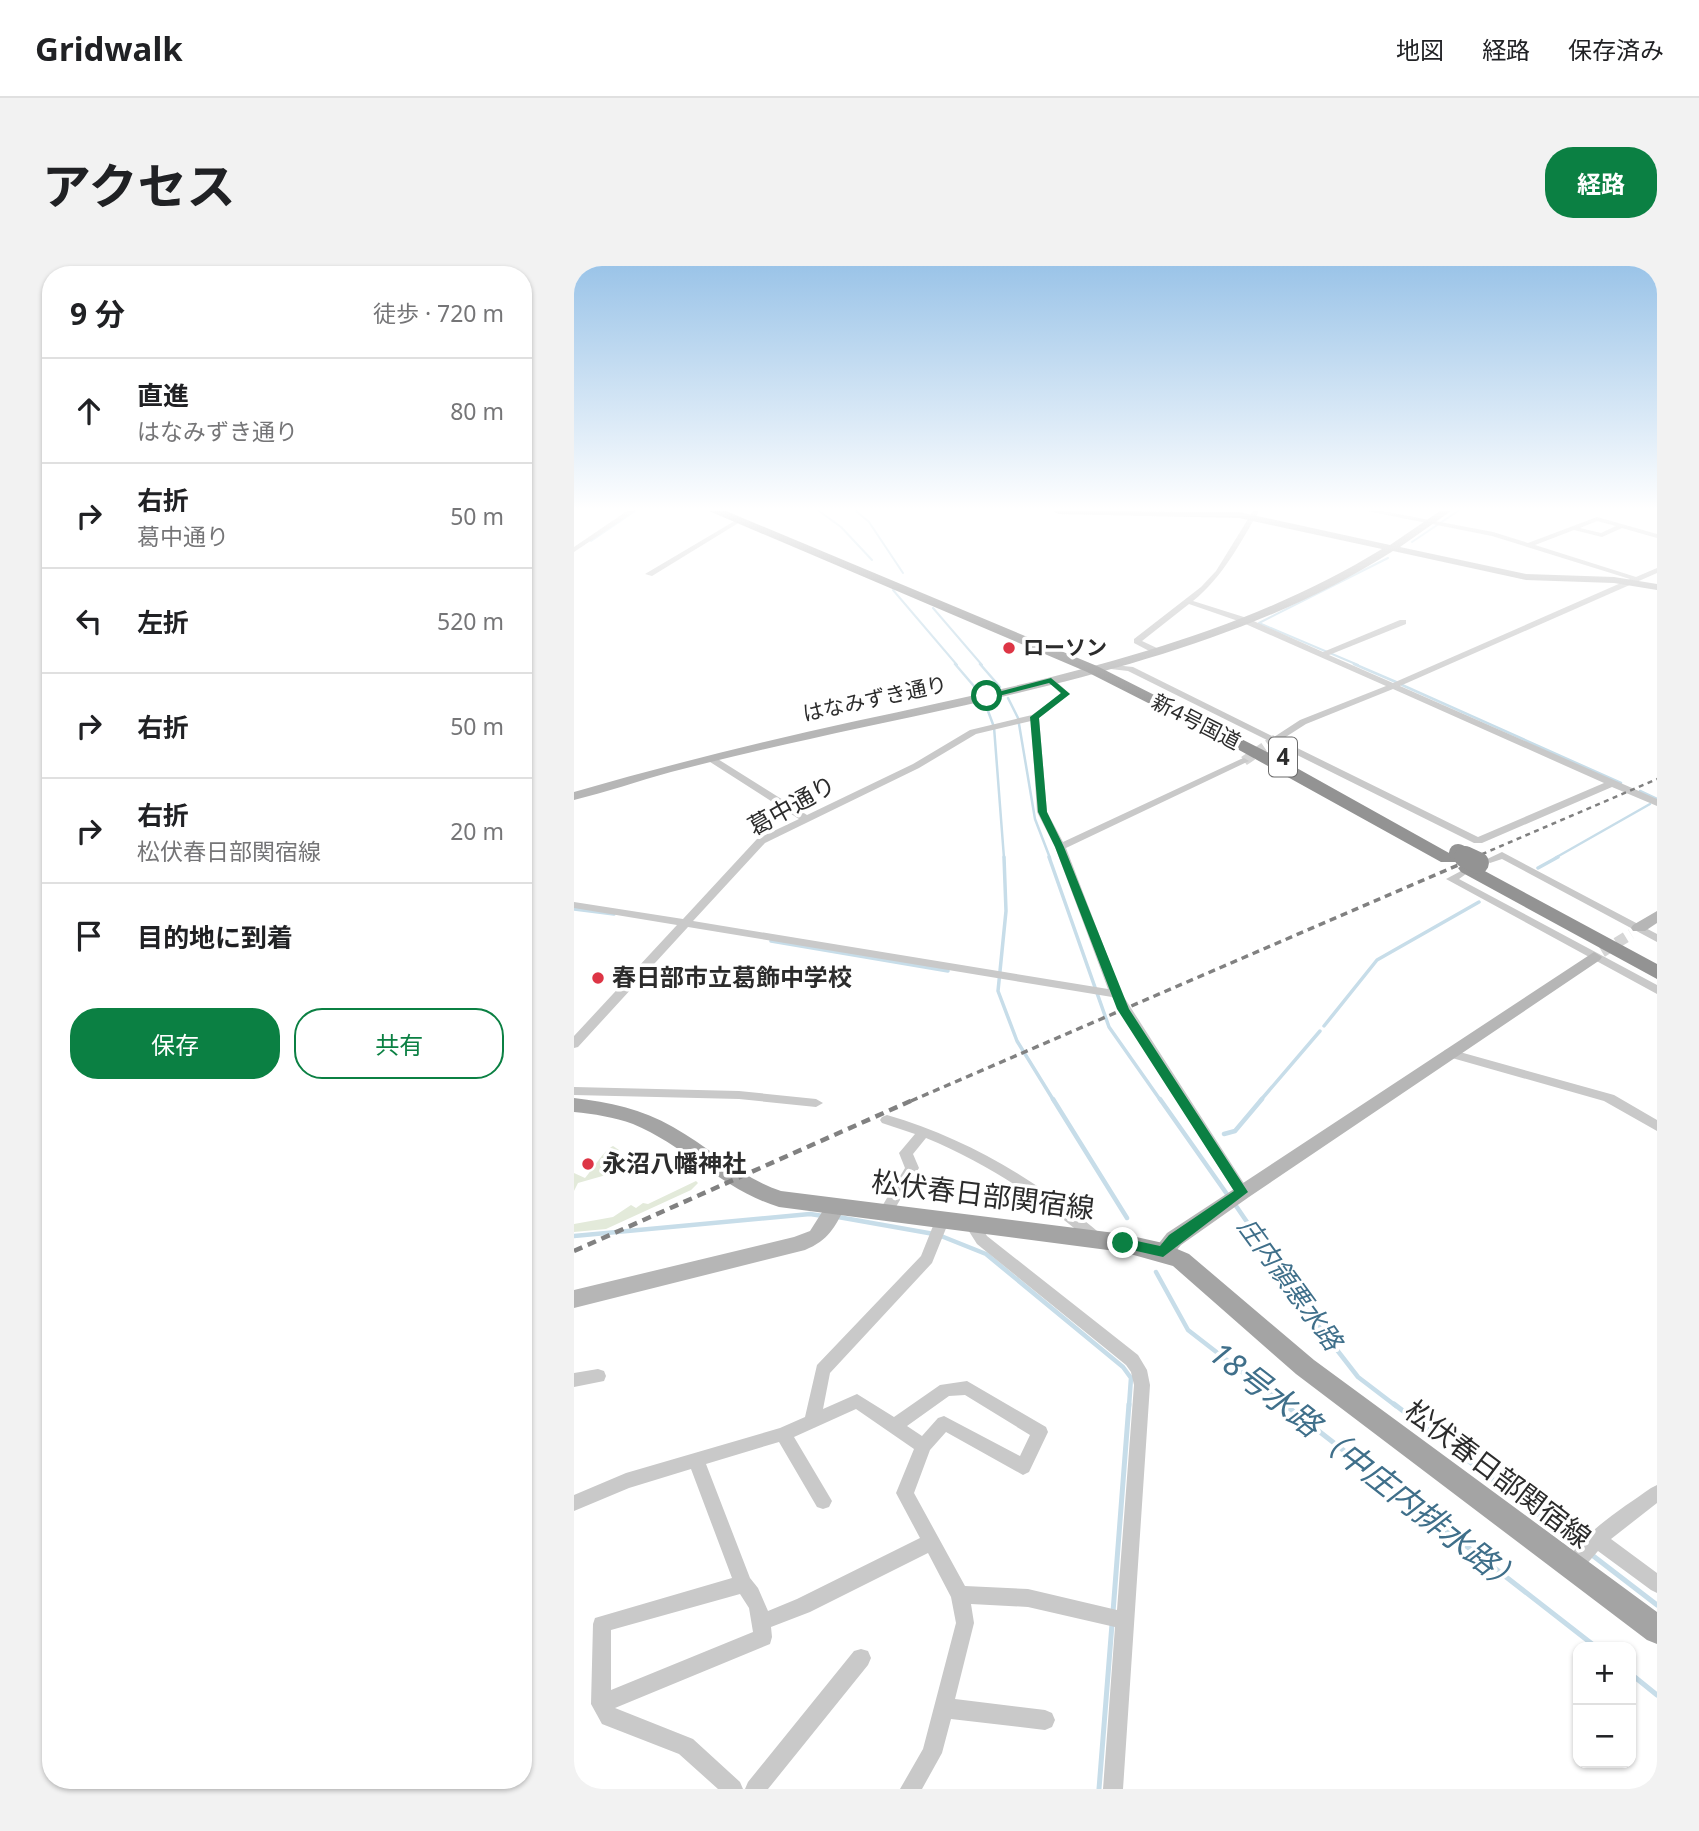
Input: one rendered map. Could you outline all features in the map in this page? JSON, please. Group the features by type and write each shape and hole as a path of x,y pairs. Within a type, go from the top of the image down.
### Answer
{"highway":[{"name":"新4号国道","path":"893,582 1099,668 1228,738 1657,960"},
{"name":"新4号国道","path":"1467,863 1657,972"}],"main road":[{"name":"松伏春日部関宿線","path":"574,1105 607,1110 649,1123 730,1179 759,1193 942,1221 1098,1240 1163,1252 1197,1272 1305,1367 1657,1630"}],"street":[{"path":"1156,651 1138,640 1189,602 1209,582"},
{"name":"はなみずき通り","path":"574,796 710,758 1099,668 1244,620 1331,582"},
{"path":"1276,739 1303,722 1393,686 1628,582"},
{"path":"1640,582 1657,587"},
{"path":"1189,602 1244,620 1657,803"},
{"path":"1322,655 1403,622"},
{"path":"1099,668 1130,670 1276,739 1478,841 1612,783"},
{"name":"葛中通り","path":"574,1044 761,841 916,766 973,732 1035,717 1066,694 1051,680"},
{"path":"1035,717 1042,812 1060,847 1111,993 1242,1192"},
{"path":"710,758 806,819"},
{"path":"1060,847 1244,761"},
{"path":"1657,939 1635,931 1502,855 1467,863 1451,879 1598,954 1657,990"},
{"path":"574,905 1111,993"},
{"path":"1635,931 1657,916"},
{"path":"1163,1252 1174,1239 1242,1192 1456,1054 1598,954"},
{"path":"1456,1054 1609,1098 1657,1126"},
{"path":"574,1091 739,1095 816,1103"},
{"path":"887,1120 915,1126 1047,1199 1098,1240"},
{"path":"885,1213 912,1168 906,1153 924,1132"},
{"path":"574,1299 798,1244 817,1236 836,1206"},
{"path":"812,1422 823,1370 927,1259 942,1221"},
{"path":"972,1225 982,1240 1132,1360 1139,1370 1142,1385 1113,1789"},
{"path":"574,1381 598,1376"},
{"path":"894,1426 946,1390 967,1388 1040,1432 1023,1467 944,1423 923,1446 905,1493 960,1595 965,1623 932,1753 910,1789"},
{"path":"574,1503 626,1481 783,1434 857,1401 923,1446"},
{"path":"783,1434 823,1501"},
{"path":"601,1704 763,1637 762,1622 749,1588 743,1584 696,1460"},
{"path":"1573,1567 1597,1539 1657,1493"},
{"path":"1597,1539 1657,1584"},
{"path":"762,1622 803,1606 931,1542"},
{"path":"733,1789 686,1746 609,1717 601,1704 602,1624 743,1584"},
{"path":"960,1595 1028,1598 1126,1621"},
{"path":"755,1789 861,1658"},
{"path":"945,1708 1045,1720"}],"green space":[{"path":"613,1146 619,1150 606,1175 578,1183 574,1191 574,1173 585,1178"},
{"path":"696,1181 698,1183 691,1190 606,1229 574,1232 574,1224 613,1217 631,1205 636,1208 643,1203 648,1204"}],"waterway":[{"path":"1340,582 1259,623 1358,665"},
{"name":"18号水路（中庄内排水路）","path":"893,590 957,665"},
{"name":"庄内領悪水路","path":"933,608 982,665"},
{"name":"18号水路（中庄内排水路）","path":"955,664 979,692"},
{"name":"庄内領悪水路","path":"980,664 1000,687"},
{"path":"1354,664 1396,682"},
{"path":"1402,685 1621,783"},
{"name":"庄内領悪水路","path":"1008,698 1018,718 1035,819 1050,858"},
{"name":"18号水路（中庄内排水路）","path":"985,703 994,727 1004,858"},
{"path":"1640,791 1657,799"},
{"path":"1555,858 1650,804"},
{"name":"18号水路（中庄内排水路）","path":"1004,857 1006,911 998,991 1017,1041 1054,1101"},
{"name":"庄内領悪水路","path":"1049,857 1109,1027 1161,1101"},
{"path":"1538,868 1558,857"},
{"path":"1324,1026 1377,960 1479,902"},
{"path":"574,909 614,914"},
{"path":"771,941 948,971"},
{"path":"1260,1101 1320,1031"},
{"name":"18号水路（中庄内排水路）","path":"1053,1099 1127,1218"},
{"name":"庄内領悪水路","path":"1160,1099 1229,1197"},
{"path":"1224,1134 1235,1131 1262,1099"},
{"name":"庄内領悪水路","path":"1234,1203 1316,1323 1358,1377 1396,1406"},
{"path":"574,1236 810,1214 823,1216"},
{"path":"838,1217 934,1234"},
{"path":"941,1236 986,1254 1123,1367 1131,1378 1129,1406"},
{"name":"18号水路（中庄内排水路）","path":"1156,1272 1188,1330 1286,1406"},
{"path":"1113,1612 1129,1404"},
{"name":"18号水路（中庄内排水路）","path":"1284,1404 1590,1642"},
{"name":"庄内領悪水路","path":"1394,1404 1580,1546"},
{"name":"庄内領悪水路","path":"1592,1555 1657,1605"},
{"path":"1099,1789 1112,1624"},
{"name":"18号水路（中庄内排水路）","path":"1636,1678 1657,1695"}],"tunnel":[{"path":"1244,761 1276,739"},
{"path":"1602,952 1631,934"}],"railway":[{"path":"1473,858 1657,779"},
{"path":"911,1101 1477,857"},
{"path":"574,1251 915,1099"}],"place":[{"name":"ローソン","path":"1009,648"},
{"name":"春日部市立葛飾中学校","path":"598,978"},
{"name":"永沼八幡神社","path":"588,1164"}],"route":[{"path":"987,696 1051,680 1066,694 1035,717 1042,812 1060,847 1123,1009 1242,1192 1174,1239 1163,1252 1123,1243"}]}
